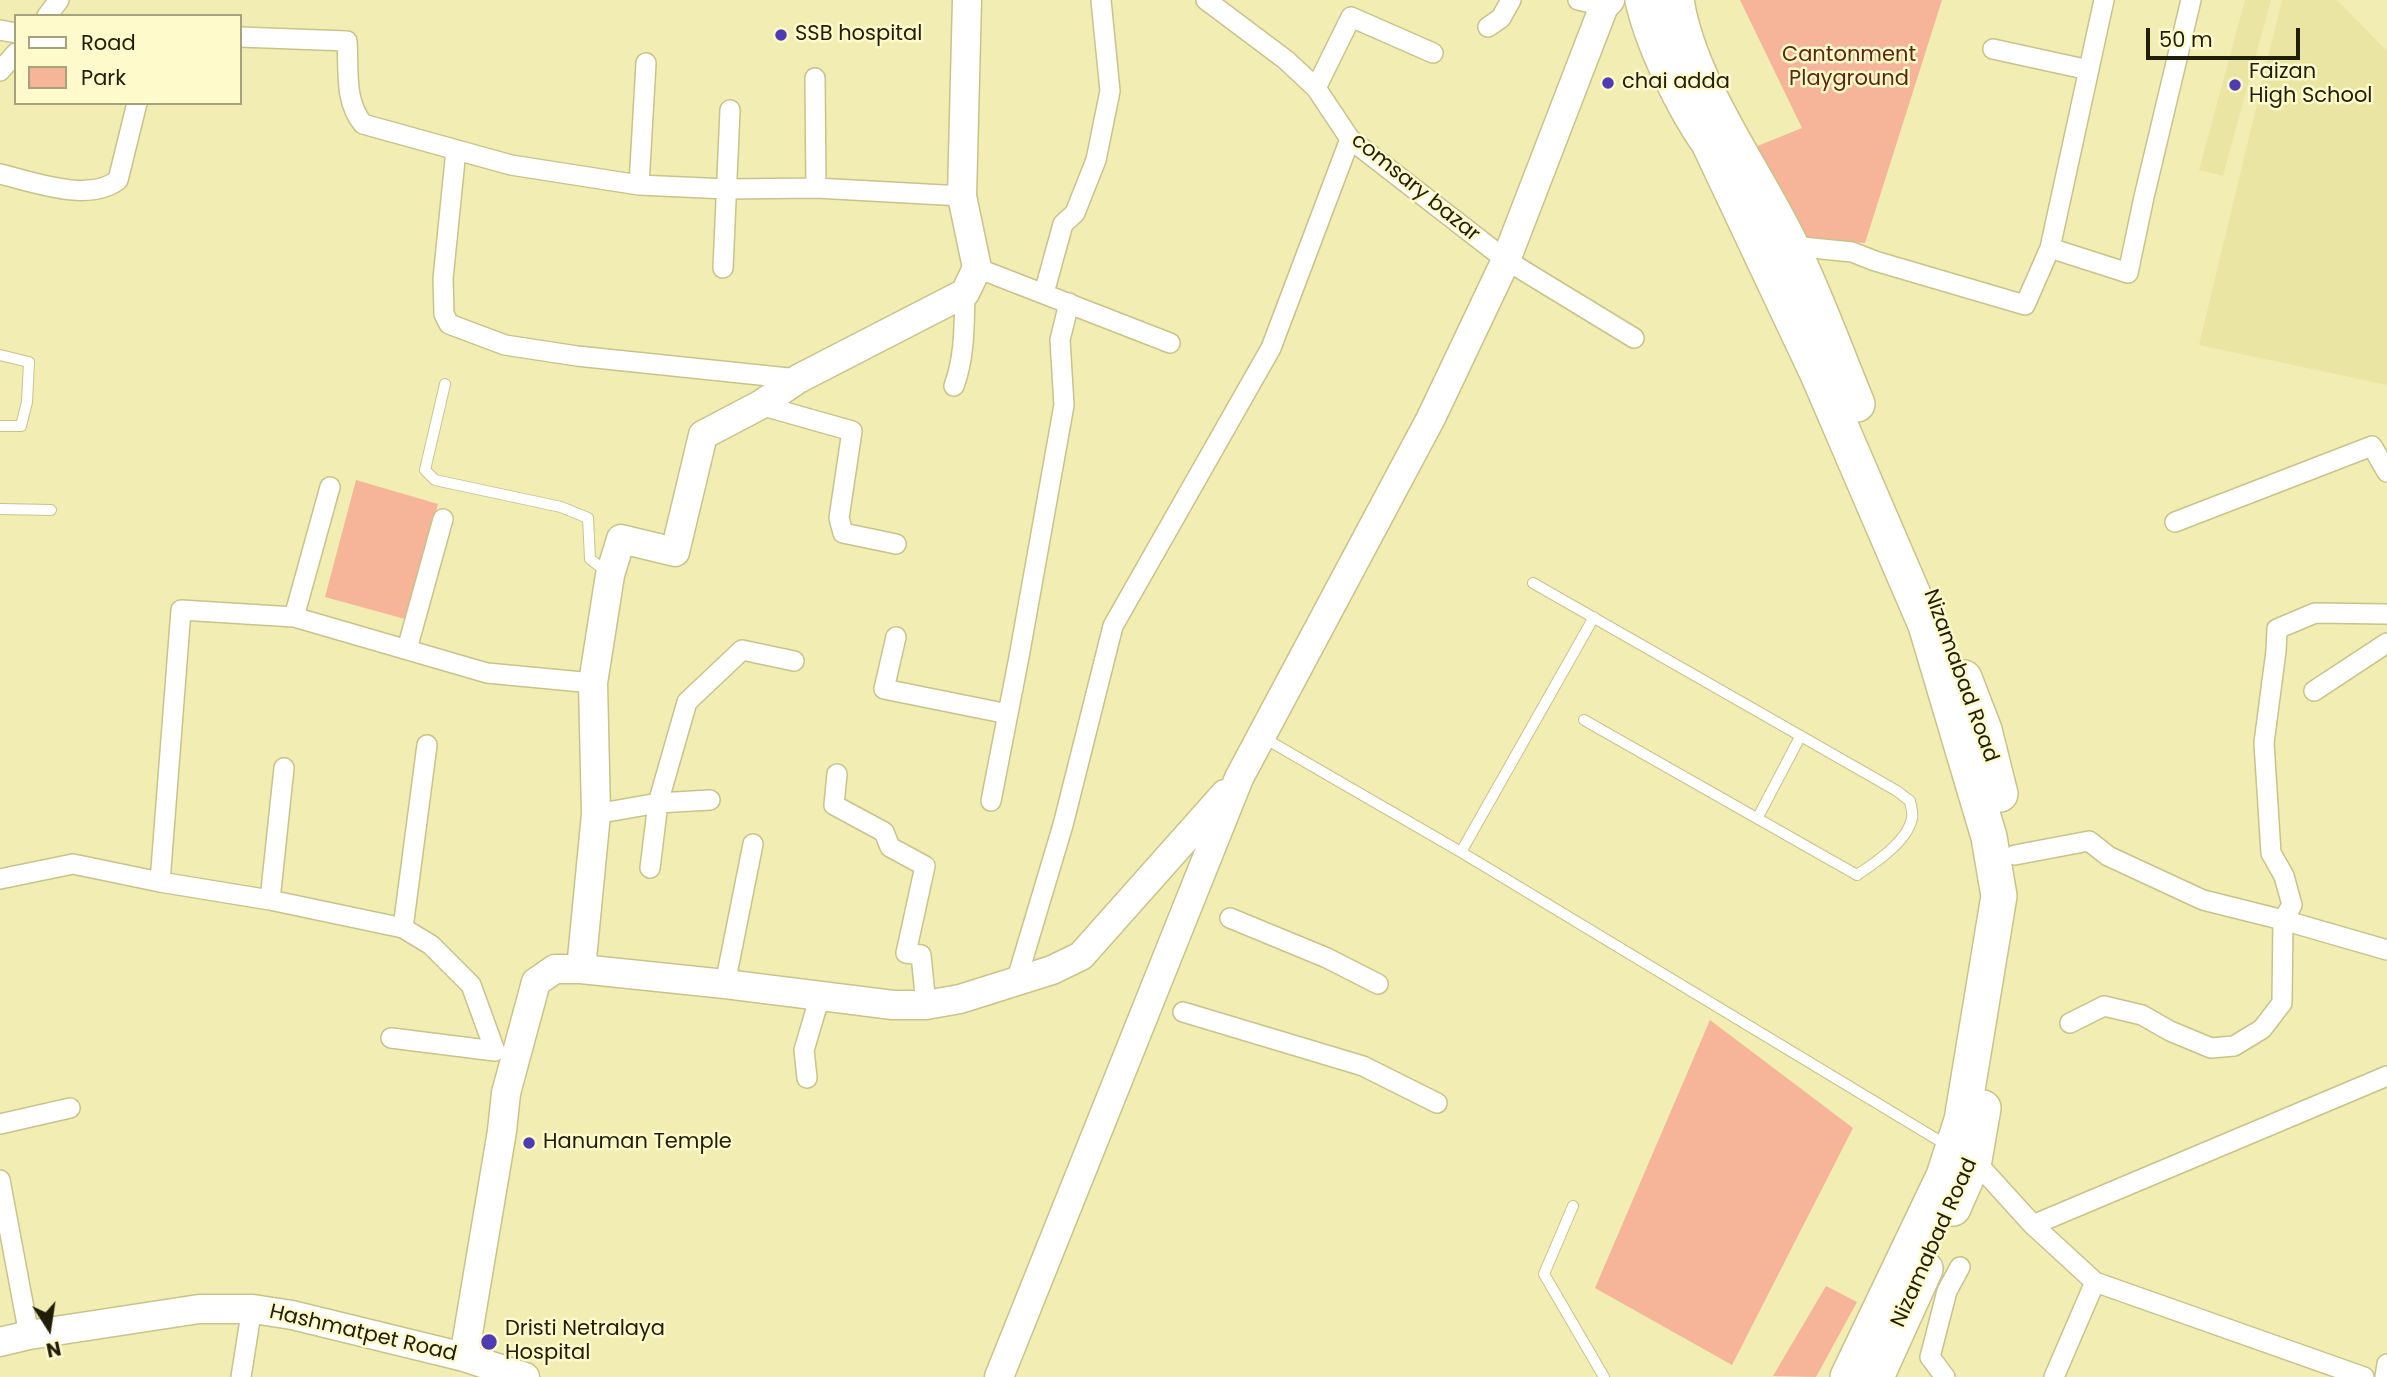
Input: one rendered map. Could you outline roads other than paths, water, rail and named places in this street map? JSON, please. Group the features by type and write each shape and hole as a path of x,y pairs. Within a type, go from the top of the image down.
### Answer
{"highway":[{"path":"1643,0 1679,92 1709,143 1818,374 1926,625 1989,837 1999,896 1962,1120 1963,1154 1944,1175 1848,1377"},
{"name":"Nizamabad Road","path":"1676,0 1685,38 1696,66 1792,246 1863,419 1984,730 2015,855 2012,935 1963,1154 1876,1377"}],"main road":[{"path":"581,969 596,814 593,683 610,575 621,540 675,552 703,435 760,405 798,379 965,293 977,268 962,196 967,0"},
{"path":"999,1377 1239,778 1431,418 1506,260 1598,2"},
{"path":"461,1367 497,1164 506,1093 536,982 555,969 581,969 893,1005 926,1005 960,999 1052,970 1081,956 1239,778"},
{"name":"Hashmatpet Road","path":"0,1343 29,1335 198,1309 253,1310 292,1315 461,1367 525,1377"},
{"name":"Hashmatpet Road","path":"73,1330 122,1334 197,1321 266,1321 498,1377"}],"street":[{"path":"49,14 60,0"},
{"path":"1044,293 1063,224 1075,213 1096,160 1110,91 1101,0"},
{"name":"comsary bazar","path":"1206,0 1286,60 1316,88 1350,139 1506,260 1634,338"},
{"path":"1488,27 1501,18 1511,0"},
{"path":"1792,246 1852,252 1874,261 2025,305 2050,248 2104,0"},
{"path":"2050,248 2128,273 2191,0"},
{"path":"1316,88 1351,17 1433,54"},
{"path":"242,37 347,41 350,100 355,114 363,124 511,165 639,185 727,189 816,188 962,196"},
{"path":"1993,49 2089,69"},
{"path":"0,71 14,55"},
{"path":"639,185 646,63"},
{"path":"815,78 816,188"},
{"path":"0,174 66,189 90,192 108,188 118,180 137,105"},
{"path":"723,268 730,110"},
{"path":"1016,982 1063,825 1113,626 1271,348 1350,139"},
{"path":"456,150 443,279 444,314 449,324 505,345 577,356 798,379"},
{"path":"977,268 1170,343"},
{"path":"954,386 961,368 964,347 965,293"},
{"path":"990,801 1009,714 1064,405 1060,340 1069,303"},
{"path":"760,405 852,431 839,519 843,533 896,544"},
{"path":"2175,522 2372,446 2387,472"},
{"path":"294,617 330,487"},
{"path":"407,649 443,519"},
{"path":"160,882 181,610 294,617 486,673 593,683"},
{"path":"2070,1023 2104,1006 2142,1016 2211,1048 2234,1046 2262,1029 2282,1003 2283,920 2292,905 2284,876 2271,853 2264,743 2277,629 2315,613 2387,614"},
{"path":"896,637 884,689 1009,714"},
{"path":"2314,691 2387,643"},
{"path":"650,868 658,803 687,702 742,650 794,661"},
{"path":"403,928 427,745"},
{"path":"270,900 284,768"},
{"path":"837,774 834,805 884,831 890,847 925,866 906,953 921,955 926,1005"},
{"path":"596,814 658,803 710,800"},
{"path":"2015,855 2089,841 2108,856 2203,901 2283,920 2387,950"},
{"path":"725,984 753,844"},
{"path":"0,878 73,864 270,900 403,928 431,945 471,985 495,1051 391,1038"},
{"path":"1230,918 1327,958 1378,984"},
{"path":"807,1078 804,1050 820,996"},
{"path":"1183,1012 1363,1066 1437,1103"},
{"path":"2033,1225 2387,1076"},
{"path":"0,1124 70,1108"},
{"path":"1963,1154 2033,1225 2095,1282 2340,1374 2364,1377"},
{"path":"0,1180 29,1335"},
{"path":"1945,1377 1930,1357 1947,1291 1960,1267"},
{"path":"2054,1377 2095,1282"},
{"path":"241,1377 250,1320"},
{"path":"2385,1377 2387,1364"}],"lane":[{"path":"0,355 29,362 27,402 21,426 0,426"},
{"path":"445,384 425,470 435,480 561,507 588,518 590,559 610,575"},
{"path":"0,509 51,510"},
{"path":"1533,583 1910,801 1912,818 1905,834 1879,860 1857,875 1584,720"},
{"path":"1461,852 1594,617"},
{"path":"1261,736 1461,852 1963,1154"},
{"path":"1758,817 1800,737"},
{"path":"1573,1206 1544,1274 1604,1377"}],"place":[{"name":"SSB hospital","path":"781,35"},
{"name":"chai adda","path":"1608,83"},
{"name":"Faizan High School","path":"2235,85"},
{"name":"Hanuman Temple","path":"529,1143"},
{"name":"Dristi Netralaya Hospital","path":"489,1342"}],"park label":[{"name":"Cantonment Playground","path":"1849,68"}]}
